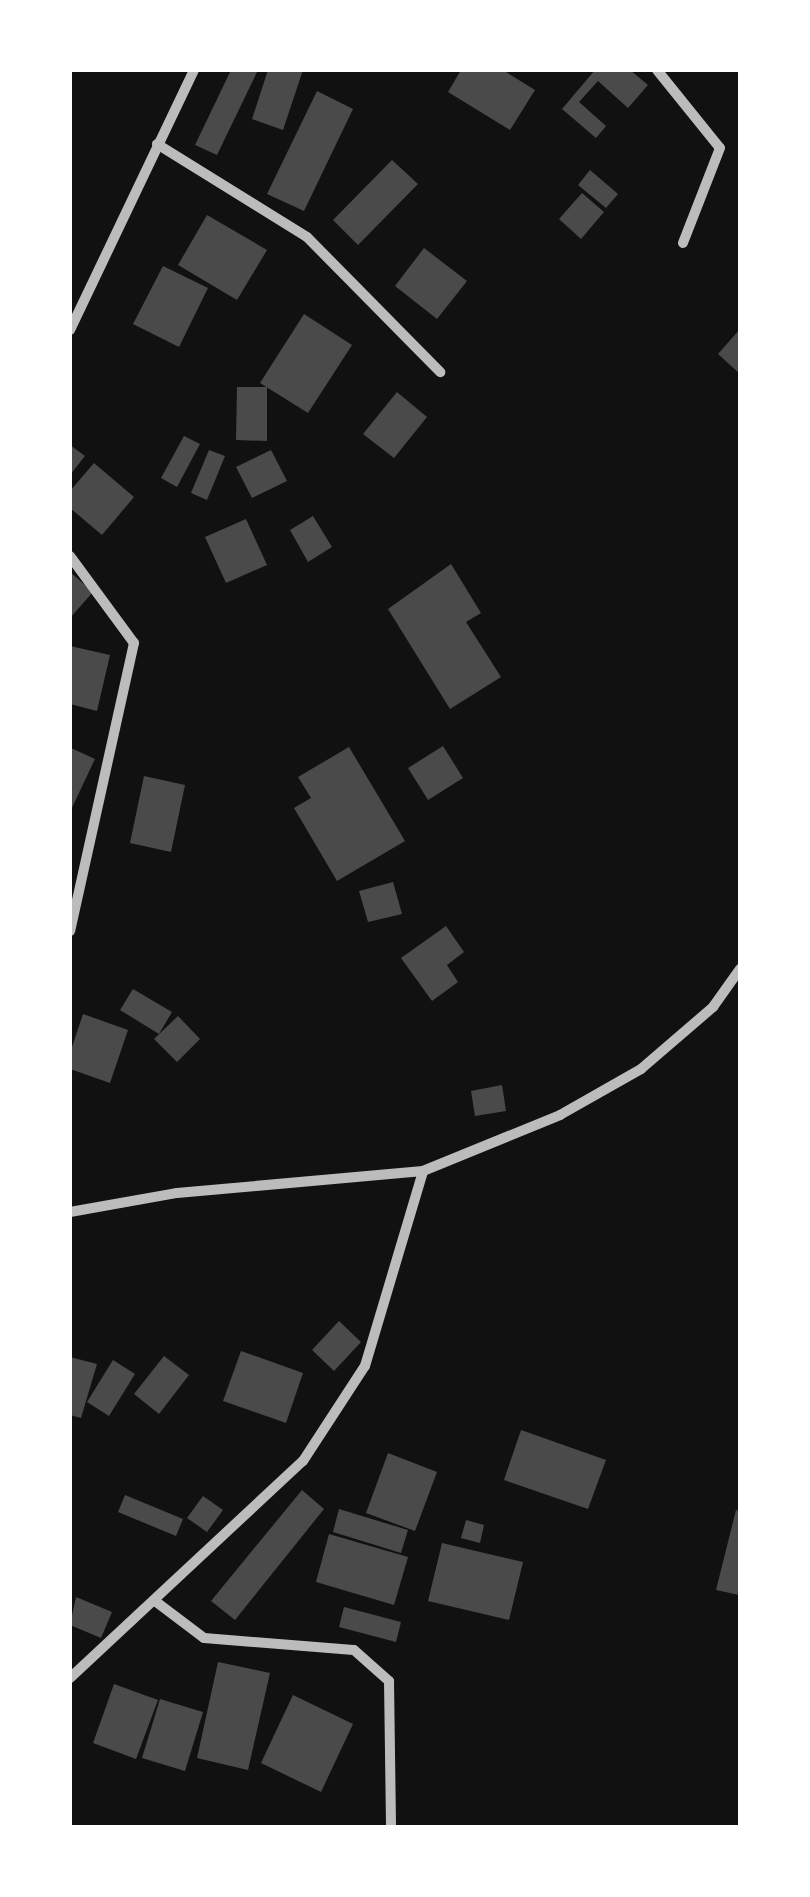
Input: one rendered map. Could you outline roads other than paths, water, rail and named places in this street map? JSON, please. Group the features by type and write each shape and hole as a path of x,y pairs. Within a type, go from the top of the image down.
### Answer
{"street":[{"path":"70,330 194,70"},
{"path":"657,70 720,148 683,243"},
{"path":"157,144 308,237 440,372"},
{"path":"70,556 134,643 70,931"},
{"path":"70,1212 177,1193 424,1172 560,1116 641,1069 713,1007 740,969"},
{"path":"70,1678 303,1460 365,1366 424,1172"},
{"path":"155,1601 204,1638 354,1650 389,1680 391,1827"}]}
